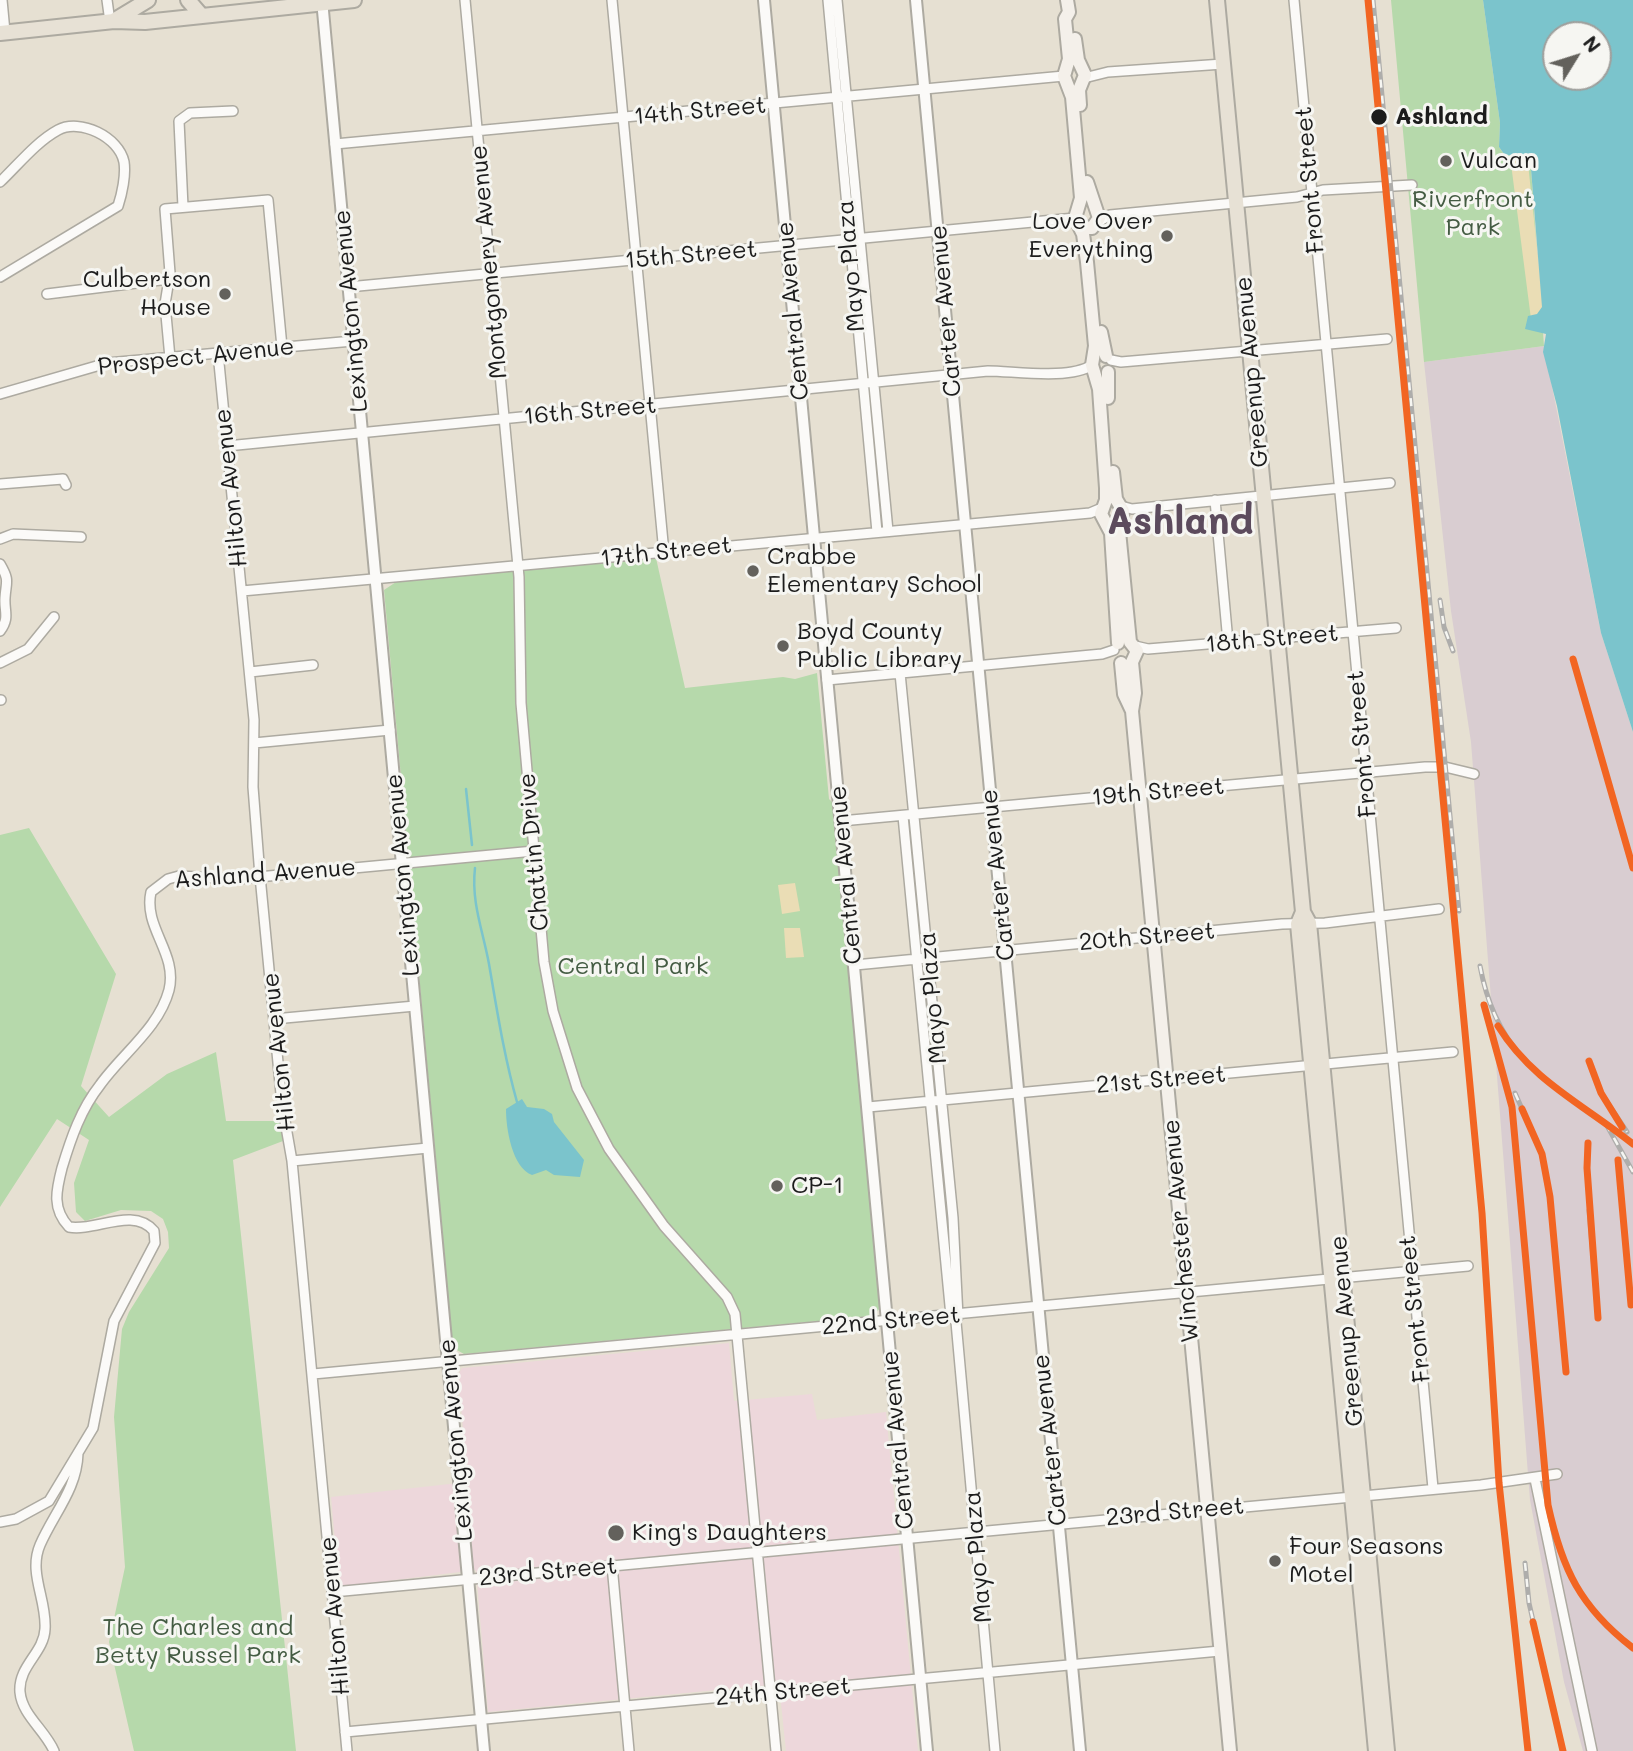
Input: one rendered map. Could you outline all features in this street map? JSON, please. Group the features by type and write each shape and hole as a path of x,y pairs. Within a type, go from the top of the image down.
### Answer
{"main road":[{"path":"112,22 148,0"},
{"path":"188,0 201,15"},
{"path":"3,33 112,22 145,22 322,1 354,0"},
{"name":"Greenup Avenue","path":"1217,0 1357,1495 1376,1751"},
{"name":"Winchester Avenue","path":"1068,6 1085,74 1079,92 1088,192 1096,216 1093,239 1105,364 1100,393 1125,652 1135,693 1132,711 1230,1751"},
{"name":"Winchester Avenue","path":"1068,6 1065,19 1067,75 1080,177 1078,218 1105,364"},
{"path":"1067,75 1074,63 1085,74"},
{"path":"1067,75 1085,74"},
{"path":"1086,205 1096,216 1088,229 1078,218 1086,205"},
{"name":"Greenup Avenue","path":"1357,1495 1387,1751"}],"street":[{"path":"2,0 3,33"},
{"path":"107,0 112,22"},
{"name":"Montgomery Avenue","path":"465,0 518,566"},
{"path":"612,0 664,553"},
{"name":"Central Avenue","path":"764,0 927,1751"},
{"name":"Mayo Plaza","path":"828,0 860,239 888,531"},
{"name":"Mayo Plaza","path":"837,0 849,241 877,532"},
{"name":"Carter Avenue","path":"916,0 1080,1751"},
{"name":"Front Street","path":"1294,0 1433,1488"},
{"name":"Lexington Avenue","path":"322,1 484,1751"},
{"path":"1085,74 1223,64"},
{"name":"14th Street","path":"335,145 1067,75"},
{"path":"183,207 179,121 190,113 233,111"},
{"path":"0,182 48,137 72,126 98,133 109,140 123,159 118,206 0,277"},
{"path":"1096,216 1297,197 1312,192 1412,185"},
{"path":"170,358 165,304 170,279 165,209 183,207 268,200 282,347"},
{"name":"15th Street","path":"348,287 1078,218"},
{"path":"47,294 170,279"},
{"path":"1105,364 1250,349 1387,339"},
{"name":"Prospect Avenue","path":"0,394 107,363 353,341"},
{"name":"Hilton Avenue","path":"218,353 250,672 254,743 253,787 260,876 282,1104 292,1161 347,1751"},
{"name":"16th Street","path":"227,446 988,371 1020,374 1082,370 1105,364"},
{"path":"0,484 63,479 66,485"},
{"name":"17th Street","path":"242,591 1112,512 1390,483"},
{"path":"1215,500 1228,642"},
{"path":"0,539 13,534 81,537"},
{"path":"0,564 8,581 2,595 7,616 0,631"},
{"name":"Chattin Drive","path":"518,566 521,703 548,989 559,1035 578,1088 601,1136 672,1237 731,1303 738,1334 776,1751"},
{"path":"0,663 28,649 54,617"},
{"name":"18th Street","path":"827,680 1396,628"},
{"path":"250,672 313,665"},
{"name":"Mayo Plaza","path":"900,673 942,1100 956,1318 995,1751"},
{"path":"254,743 390,730"},
{"name":"19th Street","path":"841,821 1434,766 1474,774"},
{"name":"Mayo Plaza","path":"903,816 929,1101 956,1318"},
{"name":"Ashland Avenue","path":"0,1522 16,1519 49,1501 93,1428 114,1321 153,1252 156,1238 149,1225 125,1220 80,1229 69,1227 61,1219 56,1198 72,1135 100,1084 148,1028 167,998 171,974 163,944 149,918 150,892 168,879 179,876 260,876 534,851"},
{"name":"20th Street","path":"855,965 1439,909"},
{"path":"274,1019 415,1006"},
{"name":"21st Street","path":"868,1107 1453,1052"},
{"path":"292,1161 428,1148"},
{"name":"22nd Street","path":"313,1374 887,1321 956,1318 1037,1307 1468,1266"},
{"path":"54,1751 50,1740 23,1705 21,1677 41,1643 45,1628 36,1560 40,1545 62,1510 78,1469 79,1451"},
{"name":"23rd Street","path":"332,1592 1535,1479 1557,1474"},
{"path":"1535,1479 1592,1751"},
{"path":"612,1565 629,1751"},
{"name":"24th Street","path":"345,1732 1220,1651"}],"shaded area":[{"path":"1544,346 1601,633 1633,732 1633,1751 1583,1751 1564,1682 1530,1500 1471,742 1451,611 1424,362"},
{"name":"King's Daughters","path":"729,1343 734,1401 812,1394 817,1420 886,1412 918,1751 786,1751 779,1684 488,1712 476,1570 339,1587 331,1497 468,1482 458,1375 462,1368"}],"green space":[{"name":"Riverfront Park","path":"1391,0 1483,0 1500,123 1499,147 1504,154 1526,159 1531,169 1544,346 1424,362"},
{"name":"Central Park","path":"656,558 685,688 783,677 795,679 817,673 829,799 833,803 880,1308 873,1316 464,1354 455,1349 452,1338 384,590 396,582"},
{"name":"The Charles and Betty Russel Park","path":"29,828 116,974 81,1086 109,1117 167,1074 216,1052 226,1121 280,1121 283,1141 233,1160 296,1751 134,1751 109,1642 125,1567 114,1417 122,1329 129,1312 169,1248 168,1232 163,1219 151,1211 121,1210 85,1221 76,1212 74,1183 89,1140 57,1119 0,1207 0,835"}],"sand":[{"path":"1527,154 1544,314 1531,319 1510,156"},
{"path":"795,883 800,911 782,914 778,885"},
{"path":"784,928 800,928 804,957 786,958"}],"water":[{"path":"1483,0 1633,0 1633,732 1601,633 1557,406 1543,352 1546,334 1525,329 1528,316 1537,314 1542,307 1531,169 1526,159 1504,154 1499,147 1500,123"},
{"path":"522,1099 527,1107 544,1109 552,1114 554,1122 584,1160 580,1177 554,1175 546,1170 532,1175 525,1171 515,1156 509,1137 506,1109"}],"waterway":[{"path":"466,789 472,845"},
{"path":"475,868 476,905 517,1102"}],"railway":[{"path":"1373,0 1459,911"},
{"path":"1440,600 1444,627 1453,651"},
{"path":"1573,659 1633,868"},
{"path":"1480,966 1489,1001 1502,1029 1518,1052 1536,1072 1633,1144"},
{"path":"1484,1005 1512,1107 1548,1505 1553,1528 1567,1568 1587,1602 1599,1617 1633,1648"},
{"path":"1589,1061 1601,1093 1627,1132"},
{"path":"1515,1093 1542,1154 1550,1197 1566,1372"},
{"path":"1606,1124 1633,1172"},
{"path":"1618,1160 1631,1305"},
{"path":"1589,1210 1598,1318"},
{"path":"1525,1563 1529,1603 1563,1751"}],"transit line":[{"path":"1368,0 1482,1213 1499,1483 1528,1751"},
{"path":"1573,659 1633,868"},
{"path":"1484,1005 1512,1107 1548,1505 1553,1528 1567,1568 1587,1602 1599,1617 1633,1648"},
{"path":"1498,1026 1526,1062 1542,1077 1633,1144"},
{"path":"1589,1061 1601,1093 1622,1127"},
{"path":"1522,1109 1542,1154 1550,1197 1566,1372"},
{"path":"1588,1143 1587,1168 1598,1318"},
{"path":"1618,1160 1631,1305"},
{"path":"1533,1622 1563,1751"}],"place":[{"name":"Ashland","path":"1379,117"},
{"name":"Vulcan","path":"1446,161"},
{"name":"Love Over Everything","path":"1167,236"},
{"name":"Culbertson House","path":"225,294"},
{"name":"Crabbe Elementary School","path":"753,571"},
{"name":"Boyd County Public Library","path":"783,646"},
{"name":"CP-1","path":"777,1186"},
{"name":"King's Daughters","path":"616,1533"},
{"name":"Four Seasons Motel","path":"1275,1561"}],"district":[{"name":"Ashland","path":"1180,522"}]}
